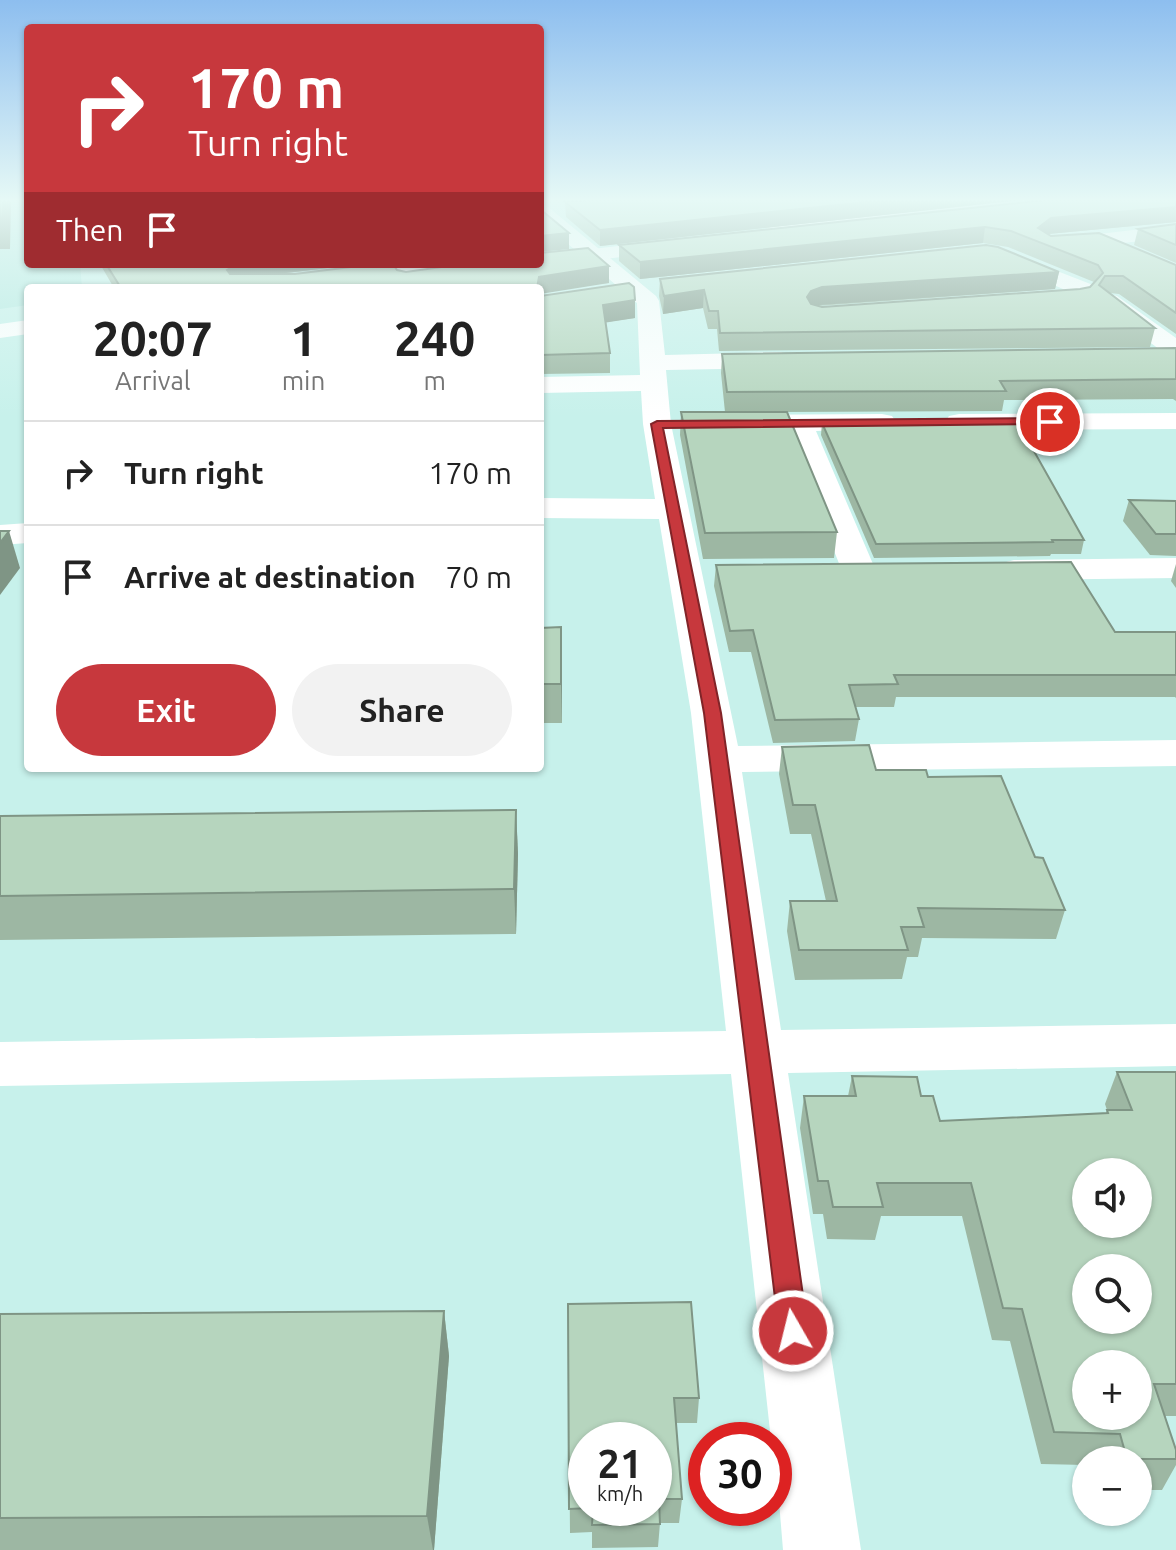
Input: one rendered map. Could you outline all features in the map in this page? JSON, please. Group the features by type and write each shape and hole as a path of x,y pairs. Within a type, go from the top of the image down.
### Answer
{"street":[{"path":"285,284 404,272"},
{"path":"357,284 423,272"},
{"path":"614,272 648,301 670,404 675,509 702,573 719,759 822,1550"},
{"path":"1038,272 1080,293 1044,299"},
{"path":"1109,301 1176,350"},
{"path":"0,318 24,315"},
{"path":"0,331 24,328"},
{"path":"1144,357 1176,357"},
{"path":"670,404 809,359"},
{"path":"544,386 798,423 908,422"},
{"path":"940,422 1176,421"},
{"path":"798,423 859,571"},
{"path":"544,508 675,509"},
{"path":"0,535 24,533"},
{"path":"986,570 1176,568"},
{"path":"719,759 1176,753"},
{"path":"0,1064 1176,1045"}],"shaded area":[{"path":"0,272 81,272 82,284 24,284 24,306 0,309"}],"building":[{"path":"111,272 569,272 539,277 538,284 118,284"},
{"path":"724,272 1054,272 822,287 811,291 807,297 811,304 822,307 1080,289 1090,287 1103,273 1176,272 1176,313 1123,276 1105,276 1099,285 1155,328 720,333 718,311 709,311 704,290 664,296 660,279"},
{"path":"629,283 634,287 635,300 603,305 610,353 544,355 544,295"},
{"path":"1176,348 1176,379 1000,381 1006,391 727,392 722,354"},
{"path":"681,412 787,412 837,532 705,533"},
{"path":"1017,421 1084,540 876,544 822,423"},
{"path":"1129,500 1176,501 1176,534 1156,534"},
{"path":"0,531 9,531 0,543"},
{"path":"1071,562 1115,632 1176,632 1176,675 894,675 898,684 849,685 859,719 775,720 753,630 730,631 716,565"},
{"path":"561,627 561,684 544,684 544,628"},
{"path":"869,745 876,770 926,770 928,777 1001,776 1035,857 1043,858 1065,910 918,908 924,927 901,927 908,950 799,950 790,901 837,901 815,805 793,805 782,747"},
{"path":"516,810 514,889 0,896 0,816"},
{"path":"1117,1072 1176,1072 1176,1384 1154,1384 1176,1450 1176,1459 1152,1459 1152,1446 1123,1446 1120,1434 1054,1432 1022,1309 1003,1308 971,1183 877,1183 883,1207 833,1207 828,1181 818,1181 804,1096 856,1096 852,1076 917,1077 921,1096 933,1096 940,1121 1108,1113 1107,1110 1132,1110"},
{"path":"691,1302 699,1398 674,1398 682,1499 672,1499 672,1422 569,1422 568,1304"},
{"path":"444,1311 427,1516 0,1518 0,1314"}],"route":[{"path":"793,1331 712,713 657,424 1050,422"}]}
